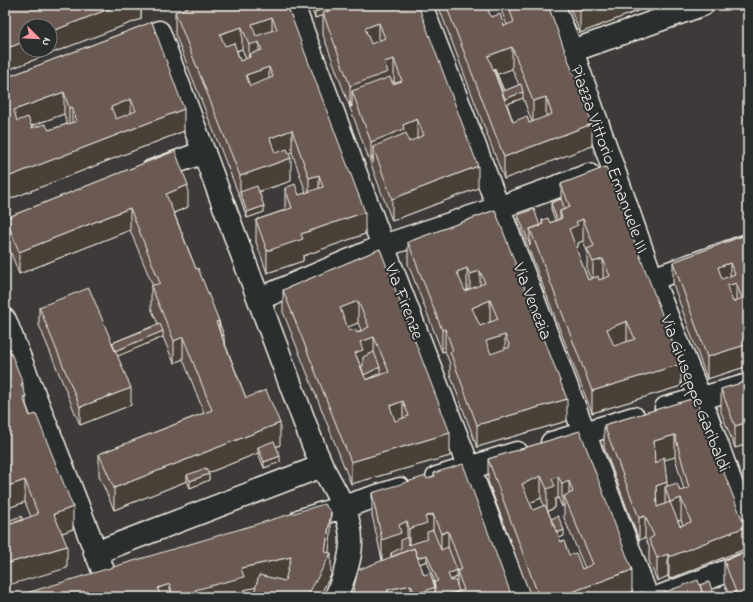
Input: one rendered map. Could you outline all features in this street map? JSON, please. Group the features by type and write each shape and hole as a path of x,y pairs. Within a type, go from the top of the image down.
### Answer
{"street":[{"name":"Via Firenze","path":"293,5 383,246 519,597"},
{"name":"Via Venezia","path":"420,5 647,597"},
{"path":"554,5 572,51"},
{"name":"Piazza Vittorio Emanuele III","path":"652,279 572,51 689,7"},
{"path":"137,40 180,24"},
{"path":"159,32 309,434 322,466 349,521 351,542 347,568 336,597"},
{"path":"130,178 204,152"},
{"path":"259,298 383,246 498,208 613,167"},
{"path":"652,279 748,244"},
{"name":"Via Giuseppe Garibaldi","path":"652,279 700,398 748,529"},
{"path":"5,320 95,553 114,576 84,585"},
{"path":"282,526 700,398 748,385"},
{"path":"95,553 322,466"},
{"path":"659,597 748,563"}],"building":[{"path":"6,5 119,5 58,29 58,18 18,18 18,44 5,49 5,14 9,11"},
{"path":"194,5 287,5 365,212 301,234 303,239 267,251 256,220 292,208 285,188 295,184 299,195 323,187 319,175 309,178 292,130 270,138 275,153 287,149 291,158 240,176 175,12","holes":["272,17 277,29 256,36 252,24","242,27 249,45 259,42 262,50 249,54 250,57 240,61 234,43 225,46 220,34","269,67 273,77 250,86 246,75"]},
{"path":"313,5 328,5 328,7 315,12"},
{"path":"345,5 418,5 478,166 392,199 373,147 406,133 409,142 424,135 417,119 403,125 404,129 371,142 352,91 390,77 393,84 402,81 394,59 384,62 388,72 350,86 323,13","holes":["379,23 385,38 371,44 365,28"]},
{"path":"446,5 486,5 491,17 500,14 504,26 514,22 508,5 548,5 592,124 504,157","holes":["512,47 533,101 546,97 552,114 529,123 527,116 513,122 488,56"]},
{"path":"577,5 595,5 580,11"},
{"path":"152,22 184,109 5,178 5,78","holes":["64,92 69,108 72,107 77,121 49,130 45,124 32,128 28,117 17,121 14,110","131,99 136,111 116,119 111,107"]},
{"path":"494,69 504,91 521,84 523,92 505,99"},
{"path":"175,151 188,185 166,194 219,321 216,322 246,398 266,390 280,423 114,488 99,454 212,410 183,337 174,341 151,286 160,283 130,208 19,252 6,218"},
{"path":"606,167 681,364 592,391 530,229 543,224 542,220 548,218 550,223 562,218 560,211 570,207 561,184","holes":["583,219 594,246 587,249 593,262 603,259 610,276 599,280 598,276 588,280 569,229 578,225 576,222","627,321 635,339 614,346 607,329"]},
{"path":"257,186 264,206 247,212 240,192"},
{"path":"561,199 565,209 560,211 560,219 557,220 551,203"},
{"path":"534,209 540,226 530,229 530,245 518,215"},
{"path":"495,210 567,399 477,425 450,352 453,350 445,329 442,330 408,242","holes":["467,268 470,274 480,271 485,283 465,291 457,272","490,300 498,319 480,326 472,308","505,335 510,347 491,354 486,341"]},
{"path":"748,234 748,344 707,357 673,262","holes":["730,263 735,274 722,279 718,267","736,283 742,298 733,302 727,286"]},
{"path":"380,249 450,433 351,462 283,290","holes":["358,301 369,327 357,333 355,329 349,331 340,308","374,337 389,372 366,380 355,353 363,350 360,342","403,401 409,416 395,421 390,406"]},
{"path":"89,288 131,388 80,407 39,307"},
{"path":"219,322 224,335 221,336 219,328"},
{"path":"160,324 163,331 115,351 112,343"},
{"path":"5,338 23,383 21,384 26,396 23,397 30,416 36,414 73,507 54,514 67,546 5,564 5,526 38,514 25,480 8,486 5,478"},
{"path":"374,352 380,367 364,375 361,366 363,366 363,357"},
{"path":"748,381 748,422 735,426 721,389"},
{"path":"695,398 745,527 669,557 668,554 657,558 649,539 654,536 645,516 639,518 604,425","holes":["675,435 689,488 680,491 677,483 665,487 670,502 657,507 656,486 667,482 664,457 655,464 654,441","681,498 691,522 680,526 670,502"]},
{"path":"580,431 632,570 558,597 539,597 488,459","holes":["541,476 547,489 555,486 552,479 558,476 562,484 569,481 573,492 564,496 593,564 582,569 576,553 569,555 564,541 561,542 545,505 533,510 522,484"]},
{"path":"274,441 280,456 264,462 258,447"},
{"path":"463,464 512,597 447,596 464,590 457,571 462,569 448,531 441,534 433,514 425,517 427,523 409,529 407,521 399,525 401,533 382,540 372,493 426,476 427,479 435,476 434,473"},
{"path":"206,468 209,474 190,481 187,475"},
{"path":"324,504 331,512 325,552 331,553 307,597 253,597 259,575 285,581 291,557 241,568 244,577 195,590 197,597 173,597 170,584 158,588 160,597 13,597"},
{"path":"21,516 23,520 5,526 5,522"},
{"path":"558,516 564,530 557,533 551,519"},
{"path":"433,530 441,550 448,547 457,570 448,574 451,581 455,580 459,591 441,597 435,597 434,582 438,581 427,555 418,558 414,548 392,557 391,553 401,548 401,540 407,537 409,545 427,539 427,532"},
{"path":"414,548 424,575 430,573 435,587 415,595 411,585 387,590 391,596 387,597 350,597 353,592 358,570"},
{"path":"748,551 748,597 724,597 736,592 724,561"},
{"path":"698,580 704,597 667,597 665,592"},
{"path":"709,582 715,597 704,597 700,585"},
{"path":"642,592 645,597 630,597"}]}
